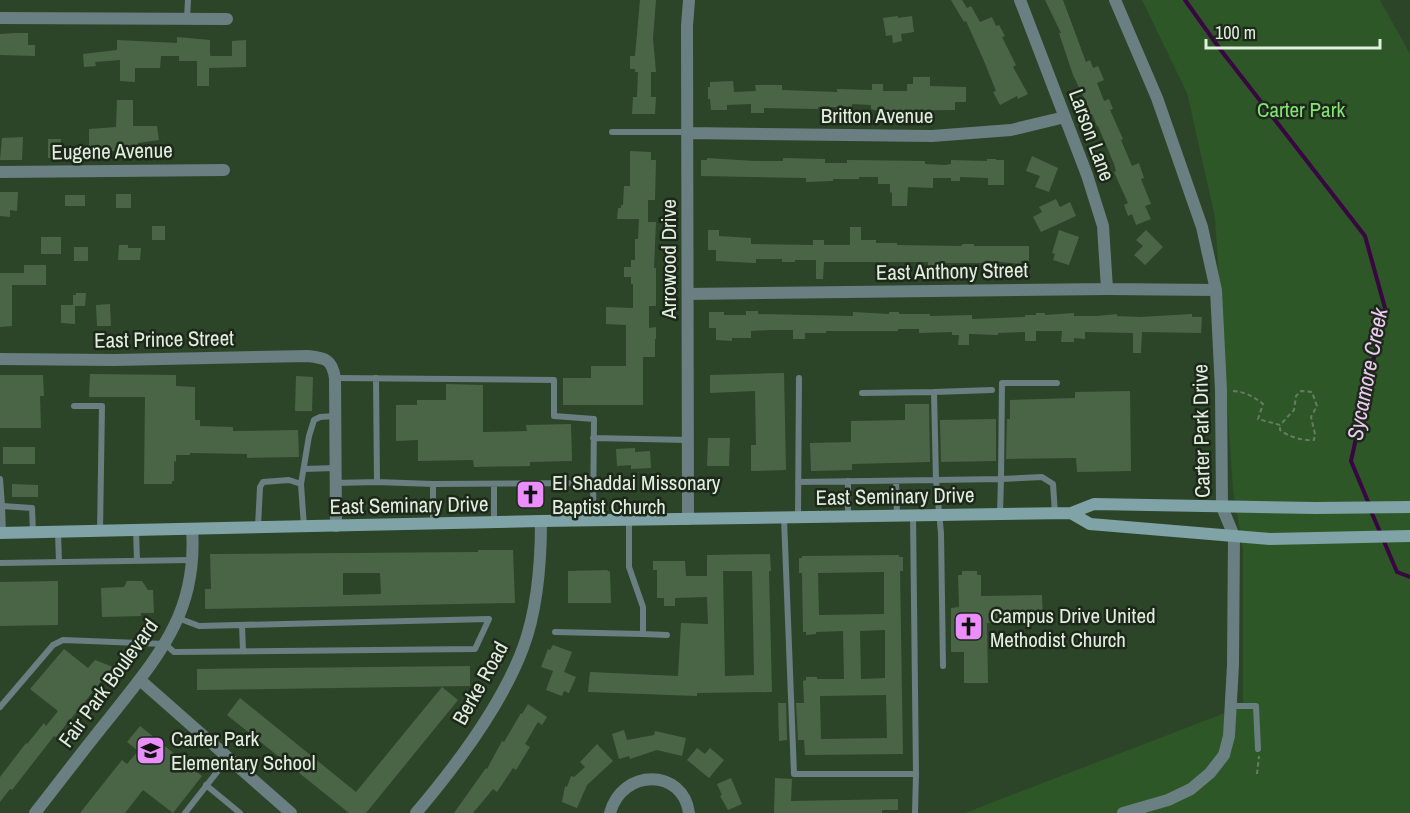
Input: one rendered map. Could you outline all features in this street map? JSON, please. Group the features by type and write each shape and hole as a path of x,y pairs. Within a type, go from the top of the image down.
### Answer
{"main road":[{"name":"East Seminary Drive","path":"2,533 593,520 1055,514 1071,513 1094,504 1316,508 1410,507"},
{"name":"East Seminary Drive","path":"1071,513 1090,524 1234,537 1270,539 1410,536"}],"street":[{"name":"Arrowood Drive","path":"688,519 689,0"},
{"name":"Larson Lane","path":"1020,0 1087,175 1103,226 1107,289"},
{"name":"Carter Park Drive","path":"1115,0 1157,98 1202,227 1216,290 1221,390 1222,507 1234,537 1231,706 1227,747 1218,765 1179,795 1123,813"},
{"path":"0,18 227,19"},
{"name":"Britton Avenue","path":"687,133 932,136 1011,130 1065,117"},
{"name":"Eugene Avenue","path":"0,172 224,170"},
{"name":"East Anthony Street","path":"688,294 1107,289 1216,290"},
{"name":"East Prince Street","path":"0,359 114,360 308,356 327,360 333,368 335,378"},
{"path":"335,378 336,526"},
{"name":"Berke Road","path":"416,813 446,775 494,704 510,678 523,648 535,604 540,560 541,521"},
{"name":"Fair Park Boulevard","path":"35,813 140,680 169,648 184,604 191,560 192,529"},
{"path":"140,680 291,813"},
{"path":"610,813 613,802 627,786 647,779 658,780 677,790 684,798 688,813"}],"lane":[{"path":"187,19 188,0"},
{"path":"612,132 687,133"},
{"path":"335,378 554,380 554,416 594,419 593,520"},
{"path":"376,378 377,482"},
{"path":"798,517 799,378"},
{"path":"1000,514 1002,383 1057,383"},
{"path":"862,393 992,390"},
{"path":"934,392 944,666"},
{"path":"74,406 102,406 100,531"},
{"path":"304,527 301,484 309,436 314,420 320,417 335,416"},
{"path":"593,438 688,440"},
{"path":"304,469 335,468"},
{"path":"798,482 1042,477 1053,484 1055,514"},
{"path":"0,479 2,533"},
{"path":"258,528 260,487 263,483 289,480 301,484"},
{"path":"848,481 848,517"},
{"path":"896,481 897,516"},
{"path":"335,483 593,483"},
{"path":"433,484 433,524"},
{"path":"494,484 494,522"},
{"path":"2,506 32,508 33,532"},
{"path":"913,516 915,813"},
{"path":"784,518 794,774 916,774"},
{"path":"629,520 629,567 644,607 643,634"},
{"path":"136,530 137,561"},
{"path":"58,532 59,562"},
{"path":"0,563 191,560"},
{"path":"0,707 53,645 63,640 243,651 475,649 489,619 199,626 178,618"},
{"path":"242,625 243,651"},
{"path":"555,632 666,635"},
{"path":"1231,706 1256,706 1258,749"},
{"path":"185,813 228,757"},
{"path":"206,785 240,813"}],"path":[{"path":"1221,390 1245,393 1257,399 1263,404 1258,419 1280,425"},
{"path":"1301,391 1312,392 1317,406 1311,417 1314,440 1288,436 1280,430 1280,425 1294,411 1296,396 1301,391"},
{"path":"1257,774 1260,763 1258,749"}],"green space":[{"name":"Carter Park","path":"1142,0 1380,0 1410,54 1410,813 965,813 1243,706 1243,549 1233,490 1215,217 1187,93"}],"building":[{"path":"640,0 656,0 653,38 656,72 651,72 651,97 656,97 655,114 632,114 633,97 637,97 638,72 630,69 630,56 635,56"},
{"path":"951,0 962,0 967,8 971,6 980,22 992,17 996,26 999,25 1005,36 1002,37 1016,65 1013,67 1028,94 1018,99 1017,96 1000,105 966,21 964,22"},
{"path":"1045,0 1063,0 1086,62 1090,60 1093,68 1098,66 1104,80 1097,83 1104,101 1109,99 1113,109 1110,110 1132,166 1139,163 1144,178 1141,179 1151,204 1145,206 1151,219 1136,225 1132,214 1128,216 1124,205 1128,203 1114,172 1116,171 1114,164 1092,114 1089,116 1085,107 1088,106 1073,75 1059,33 1061,33"},
{"path":"898,16 898,18 912,16 914,32 901,34 902,41 893,43 892,35 886,36 883,18"},
{"path":"28,33 28,45 35,45 35,56 0,55 0,34"},
{"path":"177,37 210,40 211,56 232,56 232,41 246,40 246,67 209,68 209,86 197,86 197,61 179,61 179,56 161,56 160,68 135,68 135,82 120,81 120,60 95,62 96,66 84,67 83,54 117,50 117,40 177,43"},
{"path":"913,77 930,77 930,86 966,87 966,102 955,102 955,110 878,111 871,109 871,105 852,104 852,107 818,107 818,109 764,108 764,113 751,113 751,104 727,105 727,110 711,110 710,99 708,99 710,82 733,81 734,92 756,91 755,85 782,85 782,90 837,92 837,89 872,90 872,84 883,84 883,91 907,91 907,84 913,84"},
{"path":"117,100 133,100 133,126 157,126 159,140 138,143 138,149 131,149 131,151 89,151 89,129 116,127"},
{"path":"23,137 22,160 0,160 2,138"},
{"path":"48,139 61,139 60,159 48,158"},
{"path":"630,151 651,152 651,160 656,160 655,200 648,200 648,222 656,222 654,268 656,268 656,306 649,306 649,328 656,327 656,339 655,357 643,357 643,405 563,405 563,378 591,378 591,366 626,366 626,325 606,324 606,307 633,308 633,284 631,284 631,277 624,277 624,267 631,267 631,260 635,260 635,239 638,239 639,219 617,219 618,208 623,205 624,186 630,186"},
{"path":"1032,156 1058,168 1049,192 1035,187 1040,176 1026,171"},
{"path":"707,158 755,161 783,161 783,158 825,159 825,163 847,163 847,160 925,161 925,164 945,165 951,164 951,160 996,159 1004,160 1004,185 988,185 988,178 960,177 960,181 951,181 951,178 933,178 933,188 908,187 907,206 892,206 890,184 878,184 878,177 806,182 806,178 701,176 701,160 707,160"},
{"path":"0,192 18,192 17,211 10,210 10,217 0,216"},
{"path":"116,194 131,194 131,208 116,208"},
{"path":"65,195 85,195 85,206 65,206"},
{"path":"1056,199 1060,207 1070,202 1076,216 1041,232 1033,217 1042,212 1039,207"},
{"path":"152,226 165,226 165,240 152,240"},
{"path":"850,227 861,227 861,240 876,240 876,243 1029,246 1029,261 1021,261 1021,264 991,261 991,263 939,263 939,266 928,266 928,262 824,262 823,279 816,279 816,260 782,262 782,259 756,259 756,263 716,261 716,250 708,250 708,230 719,230 719,236 751,238 751,244 813,245 813,240 824,240 824,245 850,245"},
{"path":"1059,230 1079,237 1069,265 1053,260 1055,254 1052,253"},
{"path":"1146,230 1163,247 1145,265 1134,255 1143,246 1136,240"},
{"path":"41,237 61,237 61,254 41,254"},
{"path":"119,245 141,248 140,260 118,260"},
{"path":"74,247 88,247 88,261 74,261"},
{"path":"24,265 46,265 46,285 12,285 12,326 0,327 0,273 24,273"},
{"path":"86,293 85,306 75,306 75,324 61,323 61,305 73,305 73,295"},
{"path":"110,304 111,326 97,326 96,305"},
{"path":"746,311 758,311 758,314 853,316 853,312 889,314 889,312 899,312 899,314 930,314 930,316 972,315 972,319 1025,317 1025,315 1036,315 1036,313 1045,313 1045,315 1074,313 1074,316 1117,314 1117,316 1140,317 1192,314 1192,317 1202,317 1201,333 1142,332 1141,353 1133,353 1133,333 1085,332 1085,339 1074,338 1074,342 1061,342 1062,331 1036,331 1036,341 1025,341 1025,332 998,333 998,335 969,334 969,345 958,345 959,335 952,335 952,332 919,333 919,329 826,331 826,333 805,333 805,339 793,339 793,330 769,330 751,331 751,338 732,338 732,341 716,340 716,328 709,328 709,312 746,315"},
{"path":"784,373 786,470 751,471 751,445 756,445 755,391 710,393 710,375"},
{"path":"90,374 176,375 176,386 195,387 195,420 200,420 200,426 233,427 233,431 298,430 299,457 247,458 247,454 190,453 190,455 176,455 172,484 144,484 145,397 89,397"},
{"path":"0,375 43,375 44,396 40,396 41,428 0,428"},
{"path":"296,376 313,377 312,411 295,411"},
{"path":"446,384 483,385 483,432 527,431 526,425 571,424 572,461 530,462 530,466 474,467 473,460 418,461 418,440 396,441 396,405 417,405 417,400 446,400"},
{"path":"1130,391 1131,471 1077,472 1076,458 1006,459 1010,400 1075,398 1075,392"},
{"path":"905,404 929,404 930,462 852,464 852,470 811,471 810,443 851,442 851,421 905,420"},
{"path":"996,419 996,461 941,462 940,420"},
{"path":"708,438 730,438 729,466 707,466"},
{"path":"3,447 35,447 35,464 3,464"},
{"path":"635,448 635,452 650,451 651,468 631,469 631,465 617,466 616,449"},
{"path":"12,484 38,485 38,497 12,497"},
{"path":"478,550 513,550 515,603 205,609 205,589 211,589 210,554 478,552","holes":["343,573 380,573 381,594 343,595"]},
{"path":"770,554 772,692 697,693 697,696 588,692 590,672 678,676 681,623 708,624 707,597 675,598 675,606 664,606 664,598 657,598 657,570 653,570 653,561 685,561 686,576 707,576 707,555","holes":["723,571 752,571 754,675 725,676"]},
{"path":"899,555 903,557 903,571 900,571 903,754 805,755 804,740 798,740 796,703 804,703 803,681 806,677 844,679 843,631 816,632 816,634 806,635 806,632 803,632 802,573 799,573 799,558 802,556","holes":["884,572 884,614 819,615 818,573","885,630 885,678 861,679 860,631","886,695 887,738 821,739 820,696"]},
{"path":"607,570 610,572 611,603 568,603 568,571"},
{"name":"Campus Drive United Methodist Church","path":"962,571 977,571 977,575 981,575 981,596 1042,595 1043,622 987,623 988,683 964,683 964,652 951,652 951,608 959,607 958,575 962,575"},
{"path":"58,581 58,625 0,626 0,582"},
{"path":"127,581 142,581 148,590 153,590 154,613 141,613 141,616 102,617 101,588 124,587"},
{"path":"553,645 572,652 564,672 576,677 569,693 564,691 562,696 546,690 553,671 541,667 548,649 550,650"},
{"path":"64,649 88,668 95,660 113,667 0,802 0,777 26,743 44,723 46,726 58,711 30,689"},
{"path":"470,666 470,686 197,690 197,669"},
{"path":"442,687 458,700 366,813 349,813 227,715 240,698 356,792"},
{"path":"778,703 786,703 787,740 779,741"},
{"path":"528,704 547,717 542,725 538,722 525,744 530,747 516,770 513,768 497,792 493,789 473,813 454,813 487,769 502,741 504,742"},
{"path":"140,726 202,776 173,813 143,790 125,813 80,813 122,760 127,764 138,751 127,742"},
{"path":"624,730 627,740 654,735 655,731 686,738 682,756 657,750 630,759 629,756 619,759 612,734"},
{"path":"597,744 613,761 587,785 577,808 562,802 565,786 567,787 571,776 574,777 585,767 580,762"},
{"path":"697,748 705,754 710,748 724,760 709,778 687,760"},
{"path":"731,778 742,804 728,810 720,796 722,795 717,784"},
{"path":"775,778 792,779 791,801 898,799 898,810 882,810 882,813 774,813"}],"waterway":[{"name":"Sycamore Creek","path":"1185,0 1220,49 1365,236 1385,308 1351,461 1369,504"},
{"name":"Sycamore Creek","path":"1371,511 1397,572 1410,577"}],"place":[{"name":"El Shaddai Missonary Baptist Church","path":"531,494"},
{"name":"Campus Drive United Methodist Church","path":"969,627"},
{"name":"Carter Park Elementary School","path":"150,750"}]}
